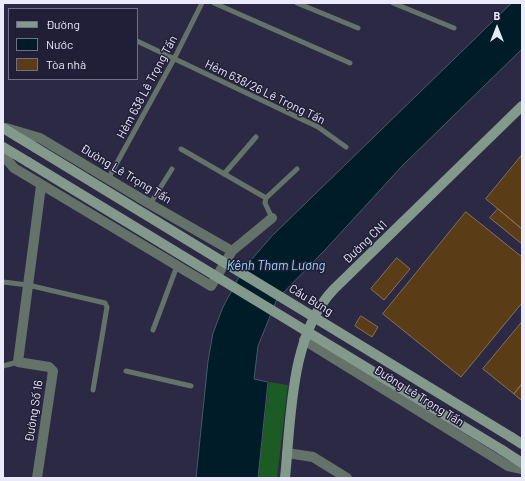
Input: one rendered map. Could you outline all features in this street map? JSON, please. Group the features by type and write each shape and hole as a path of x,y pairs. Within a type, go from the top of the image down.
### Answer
{"main road":[{"name":"Đường CN1","path":"285,478 298,367 304,340 314,316 329,294 521,110"},
{"name":"Cầu Bưng","path":"3,128 522,444"},
{"path":"3,148 522,463"}],"street":[{"name":"Đường Lê Trọng Tấn","path":"3,128 40,138 232,251"},
{"path":"3,155 14,168 41,186 211,286 232,251 272,218"},
{"path":"18,362 41,186"},
{"name":"Đường Lê Trọng Tấn","path":"304,340 508,466 522,470"},
{"name":"Đường Số 16","path":"18,362 49,368 53,371 37,478"},
{"path":"288,452 313,457 347,478"}],"lane":[{"name":"Hẻm 638 Lê Trọng Tấn","path":"108,179 174,59 202,3"},
{"path":"214,3 350,63"},
{"path":"392,3 454,28"},
{"path":"300,4 358,28"},
{"name":"Hẻm 638/26 Lê Trọng Tấn","path":"138,41 318,127 346,147"},
{"path":"224,174 256,137"},
{"path":"180,149 266,198"},
{"path":"150,204 172,169"},
{"path":"272,218 265,203 266,198 297,170"},
{"path":"153,330 177,266"},
{"path":"3,282 28,285 102,301 106,305 93,390"},
{"path":"3,366 18,362"},
{"path":"126,371 191,386"}],"green space":[{"path":"269,382 288,385 277,478 258,478"}],"water":[{"name":"Kênh Tham Lương","path":"512,3 522,3 522,49 403,165 324,251 277,299 258,346 254,379 268,382 258,478 196,478 208,361 213,333 223,307 239,277 251,260 272,236"}],"building":[{"path":"522,155 522,229 486,199"},
{"path":"498,209 522,229 522,244 490,218"},
{"path":"466,212 522,257 522,303 461,377 383,314"},
{"path":"397,258 410,269 384,300 371,289"},
{"path":"361,316 378,327 372,337 355,326"},
{"path":"522,322 522,384 514,394 483,369"},
{"path":"522,384 522,401 514,394"}]}
